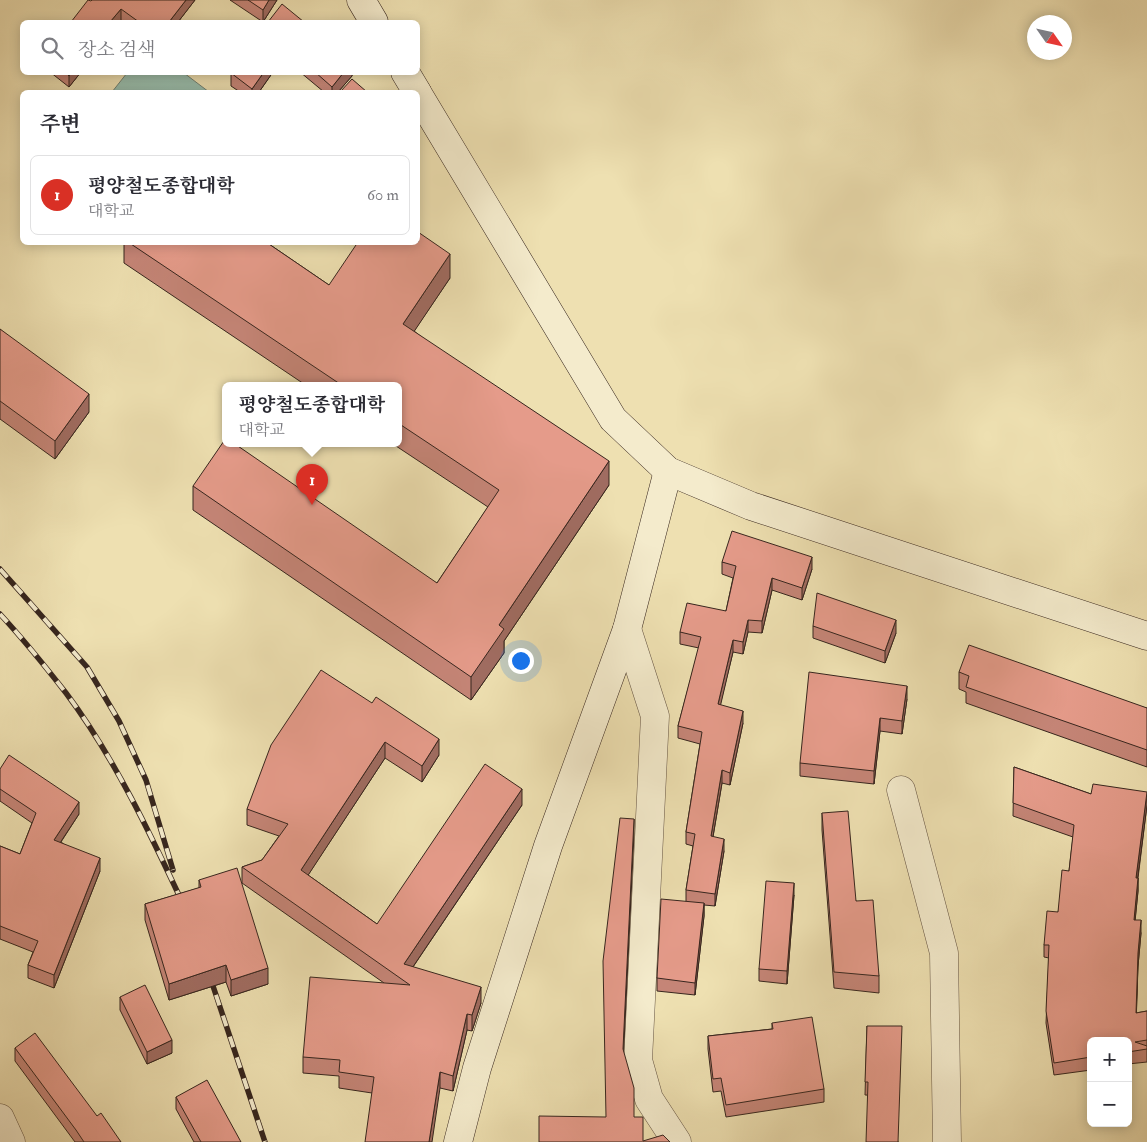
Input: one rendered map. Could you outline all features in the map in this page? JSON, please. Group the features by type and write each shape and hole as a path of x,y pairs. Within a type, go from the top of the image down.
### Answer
{"street":[{"path":"361,0 373,20"},
{"path":"406,75 415,90"},
{"path":"420,98 613,419 668,471 751,506 1147,636"},
{"path":"458,1142 477,1068 548,846 627,629 668,471"},
{"path":"627,629 655,716 638,1060 649,1099 677,1142"},
{"path":"902,790 944,953 947,1142"},
{"path":"0,1118 11,1142"}],"shaded area":[{"path":"125,75 187,75 206,90 114,90"}],"building":[{"path":"88,0 186,0 171,20 136,20 121,9 112,20 73,20"},
{"path":"248,0 269,0 263,10"},
{"path":"282,4 302,20 270,20"},
{"path":"234,75 262,75 252,89"},
{"path":"318,75 342,75 332,87"},
{"path":"352,79 365,90 342,90"},
{"path":"420,233 450,254 403,324 609,461 499,625 504,629 471,677 193,486 222,444 222,447 239,447 437,583 499,490 402,426 402,382 337,382 132,245 270,245 329,285 356,245 420,245"},
{"path":"0,329 89,394 55,441 0,401"},
{"path":"732,531 812,557 802,588 772,578 762,621 748,620 743,642 733,640 718,704 743,711 730,773 722,770 711,836 724,839 715,894 686,890 695,834 686,832 702,732 678,726 701,637 680,632 687,603 726,611 736,566 722,562"},
{"path":"817,593 896,620 885,651 813,626"},
{"path":"969,645 1147,708 1147,750 966,687 969,676 959,672"},
{"path":"321,670 372,703 376,697 439,739 422,766 385,742 301,870 377,924 485,764 522,789 404,964 481,987 472,1015 467,1014 453,1076 440,1072 429,1142 365,1142 374,1077 339,1072 340,1060 303,1057 310,977 410,985 242,867 262,860 288,824 247,809 271,745"},
{"path":"809,672 907,686 902,721 880,718 874,771 800,763"},
{"path":"9,755 79,802 54,840 100,858 54,975 28,965 38,941 0,926 0,846 20,854 36,813 0,789 0,769"},
{"path":"1014,767 1091,794 1093,784 1147,792 1136,878 1138,878 1134,920 1141,920 1136,1013 1147,1011 1147,1040 1135,1042 1147,1046 1147,1049 1132,1051 1132,1037 1087,1037 1087,1058 1054,1063 1046,1011 1049,945 1044,945 1047,911 1058,912 1062,870 1069,871 1074,825 1013,803"},
{"path":"848,811 856,901 873,900 879,976 834,972 822,813"},
{"path":"620,818 634,819 623,1049 634,1088 634,1117 643,1117 643,1141 663,1135 670,1142 539,1142 539,1116 606,1117 603,961"},
{"path":"237,868 268,968 231,980 226,965 169,984 145,904 201,887 199,880"},
{"path":"766,881 794,883 787,971 759,969"},
{"path":"661,899 704,903 695,983 657,978"},
{"path":"145,985 172,1040 147,1052 120,997"},
{"path":"812,1017 824,1089 726,1105 721,1078 713,1079 708,1036 773,1029 772,1023"},
{"path":"867,1026 902,1026 898,1142 866,1142 868,1082 865,1082"},
{"path":"35,1033 97,1116 101,1113 121,1142 84,1142 15,1048"},
{"path":"207,1080 241,1142 201,1142 176,1097"}],"railway":[{"path":"0,569 87,667 119,721 146,780 173,870"},
{"path":"0,614 66,693 100,743 144,823 184,906"},
{"path":"209,974 265,1142"}],"place":[{"name":"평양철도종합대학","path":"312,505"}]}
